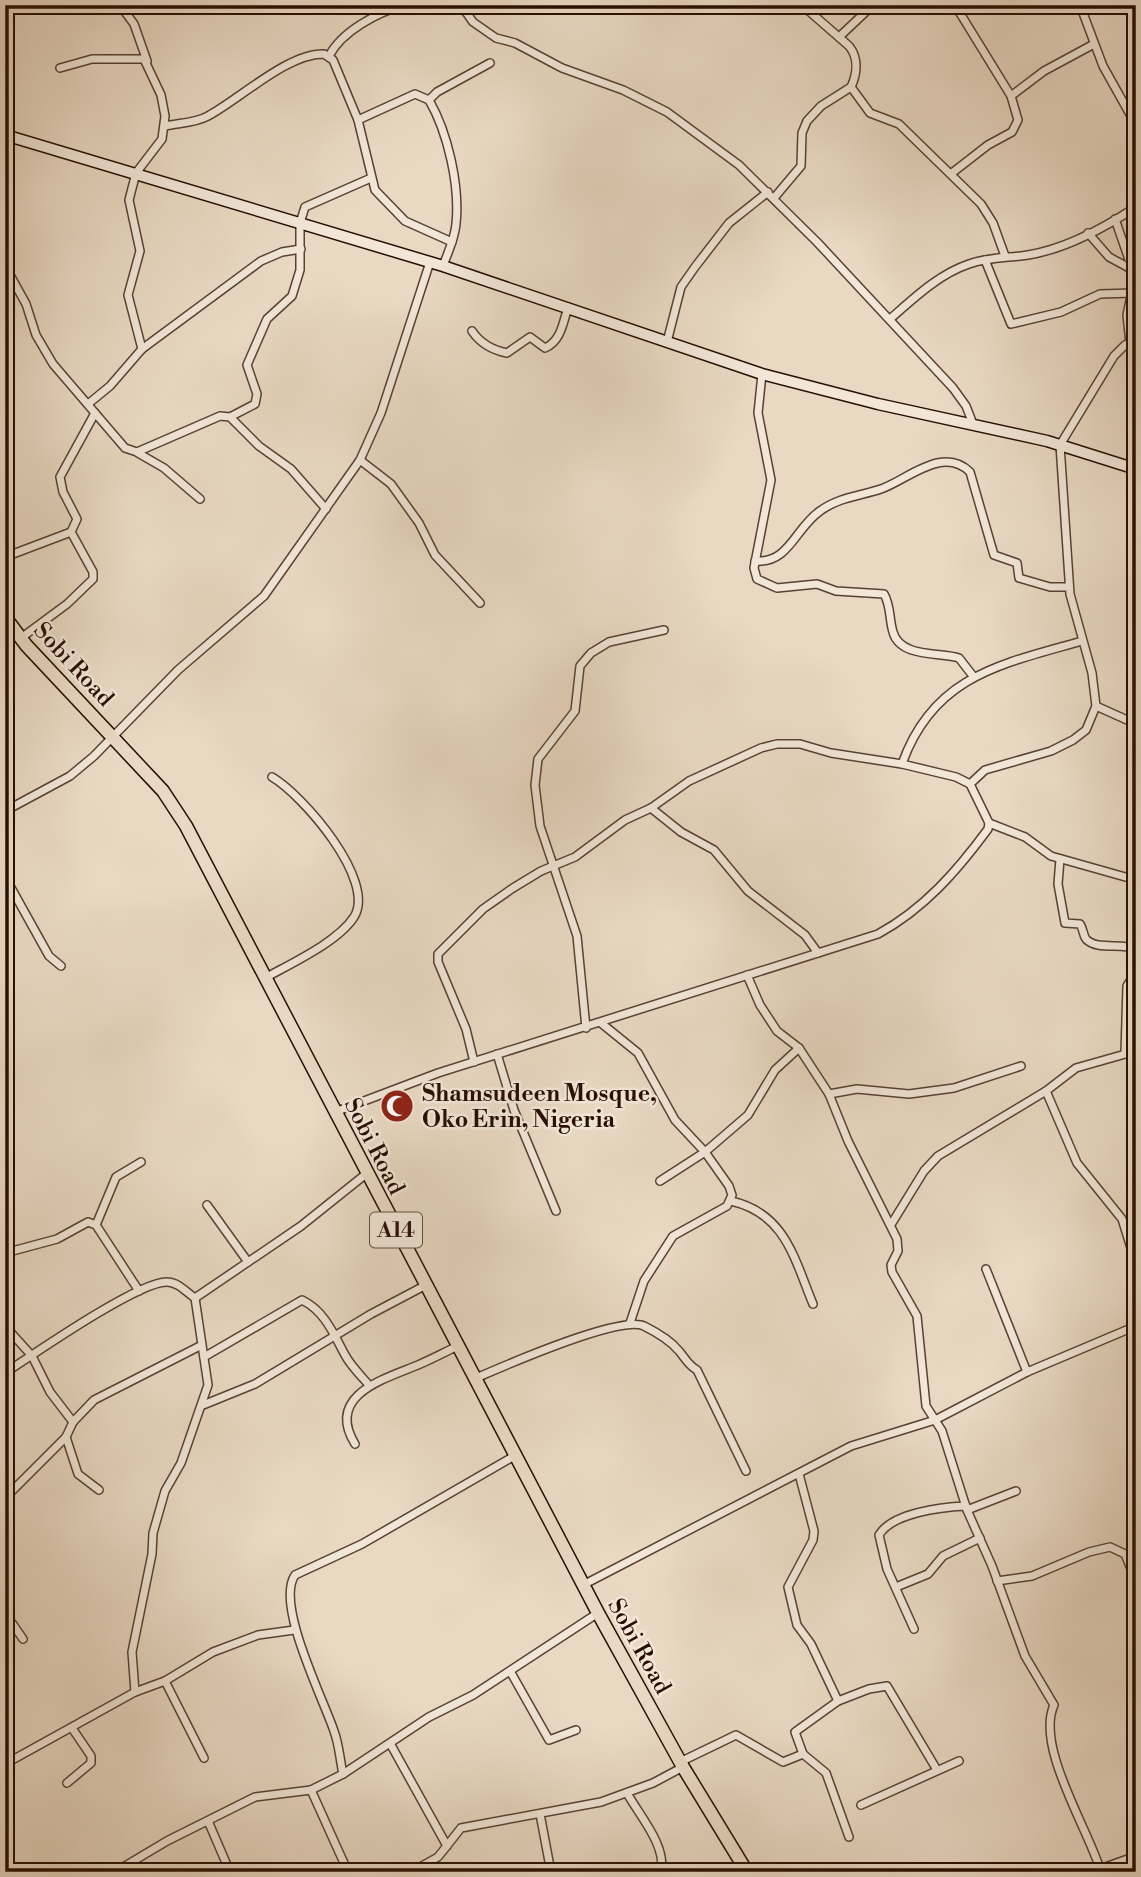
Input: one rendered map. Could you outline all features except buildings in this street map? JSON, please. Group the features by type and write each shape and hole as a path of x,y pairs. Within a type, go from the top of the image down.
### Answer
{"highway":[{"name":"Sobi Road","path":"5,617 21,639 175,807 598,1613 681,1764 747,1872"}],"street":[{"path":"121,5 134,24 161,95 165,126 157,148 136,173 129,206 139,240 140,262 128,295 142,349"},
{"path":"329,56 334,47 372,18 403,5"},
{"path":"461,5 473,22 496,38 536,52 562,68 623,90 667,111 739,165 890,319 953,388 967,406 974,424"},
{"path":"802,5 854,52 856,59 852,87 870,113 900,124 952,173 989,214 1005,256"},
{"path":"839,37 873,5"},
{"path":"952,173 1018,126 1012,96 955,5"},
{"path":"1080,5 1094,44 1136,125"},
{"path":"1012,96 1044,71 1094,44"},
{"path":"165,126 208,116 267,77 307,56 329,56"},
{"path":"329,56 358,120 371,178 381,198 405,221 452,242"},
{"path":"60,68 92,59 147,61"},
{"path":"429,100 437,92 490,63"},
{"path":"667,342 681,287 695,267 729,223 771,195 801,166 802,133 807,121 821,106 852,87"},
{"path":"358,120 415,94 429,100 444,139 453,178 457,223 443,266"},
{"path":"5,135 443,266 568,306 762,374 878,404 1060,445 1136,469"},
{"path":"137,452 220,416 230,417 255,404 257,394 248,363 267,319 292,296 300,270 300,223 306,206 371,178"},
{"path":"890,319 936,281 971,263 1048,251 1088,233 1136,206"},
{"path":"970,784 985,770 1051,751 1073,740 1086,730 1096,706 1092,673 1069,587 1060,445 1114,356 1133,342 1127,315 1133,292 1133,270 1115,219"},
{"path":"1088,233 1109,257 1133,270"},
{"path":"88,404 110,386 142,349 261,261 282,252 301,249"},
{"path":"985,260 1011,324 1061,312 1100,294 1133,292"},
{"path":"5,811 71,776 177,670 264,596 360,460 382,413 430,262"},
{"path":"5,266 26,304 44,350 117,441 130,451 137,452 164,468 200,499"},
{"path":"472,331 479,342 507,353 530,337 545,348 561,333 568,306"},
{"path":"762,374 758,413 771,480 755,561 757,579 778,588 817,584 836,592 884,594 893,632 902,644 920,652 959,658 973,676"},
{"path":"5,556 71,532 77,520 63,492 60,477 95,413"},
{"path":"230,417 259,446 291,469 326,509"},
{"path":"360,460 391,484 447,570 480,603"},
{"path":"755,561 768,562 780,556 809,519 836,501 888,486 925,466 947,463 970,472 994,555 1017,562 1019,578 1026,582 1069,587"},
{"path":"21,639 50,618 93,579 93,572 71,532"},
{"path":"586,1028 577,936 540,826 535,785 538,759 575,711 580,666 591,653 609,642 664,630"},
{"path":"902,764 934,705 973,676 1039,652 1082,641"},
{"path":"1096,706 1136,724"},
{"path":"474,1062 466,1029 438,962 438,954 483,909 541,871 575,857 625,820 651,808 669,793 715,767 777,744 800,744 831,753 902,764 956,777 970,784 989,823 1024,837 1060,859 1136,880"},
{"path":"265,978 324,943 349,924 360,904 359,890 328,834 297,794 272,777"},
{"path":"651,808 681,832 714,850 748,891 805,935 818,953"},
{"path":"334,1112 497,1054 878,934 907,918 934,895 979,841 989,823"},
{"path":"1060,859 1058,884 1065,923 1080,924 1086,939 1092,943 1123,945 1136,950"},
{"path":"5,877 49,956 61,966"},
{"path":"1125,1053 1127,986 1136,971"},
{"path":"747,975 760,1006 777,1031 799,1048 830,1094 848,1141 892,1223 899,1245 891,1265 892,1272 917,1316 922,1343 926,1406 954,1464 966,1508 1032,1671 1055,1705 1050,1718 1055,1755 1070,1801 1101,1870 1136,1856"},
{"path":"601,1023 638,1053 675,1120 705,1152 729,1186 731,1201"},
{"path":"660,1181 705,1152 748,1115 775,1070 799,1048"},
{"path":"892,1223 924,1171 937,1156 1046,1091 1076,1068 1136,1051"},
{"path":"497,1054 514,1110 556,1211"},
{"path":"830,1094 857,1089 909,1094 954,1088 1021,1066"},
{"path":"1046,1091 1077,1163 1122,1219 1136,1264"},
{"path":"96,1225 116,1177 141,1162"},
{"path":"195,1298 301,1226 366,1174"},
{"path":"630,1323 644,1281 673,1236 731,1201 756,1208 781,1233 813,1304"},
{"path":"207,1205 248,1262"},
{"path":"5,1253 57,1239 88,1222 96,1225 139,1291"},
{"path":"986,1269 1027,1372"},
{"path":"5,1373 139,1291 164,1281 175,1283 195,1298 200,1346 208,1385 181,1463 165,1490 155,1524 152,1554 132,1652 135,1692"},
{"path":"203,1405 255,1384 371,1314 426,1285"},
{"path":"204,1357 287,1306 302,1300 313,1305 369,1385"},
{"path":"476,1378 535,1353 630,1323 642,1325 663,1338 697,1370 747,1471"},
{"path":"5,1326 32,1356 50,1392 73,1422"},
{"path":"583,1585 851,1446 935,1420 1027,1372 1136,1326"},
{"path":"5,1498 65,1437 73,1422 94,1400 200,1346"},
{"path":"355,1444 347,1427 347,1410 369,1385 458,1346"},
{"path":"65,1437 78,1474 99,1490"},
{"path":"343,1774 335,1734 294,1630 290,1582 295,1575 362,1544 516,1455"},
{"path":"799,1474 814,1531 813,1540 790,1579 789,1596 797,1625 811,1644 838,1701"},
{"path":"914,1629 880,1548 878,1535 884,1526 938,1507 966,1508 1016,1491"},
{"path":"896,1587 928,1574 943,1556 980,1538"},
{"path":"997,1581 1032,1576 1089,1552 1110,1547 1125,1554 1133,1574"},
{"path":"115,1872 255,1797 311,1790 343,1774 391,1745 429,1717 473,1695 598,1613"},
{"path":"5,1621 18,1629 23,1639"},
{"path":"5,1764 135,1692 165,1681 223,1648 258,1635 294,1630"},
{"path":"510,1671 549,1740 576,1730"},
{"path":"165,1681 204,1758"},
{"path":"849,1837 826,1773 803,1754 795,1732 838,1701 869,1689 887,1686 937,1770"},
{"path":"67,1783 91,1763 91,1756 72,1728"},
{"path":"411,1872 438,1857 461,1828 540,1814 627,1793 736,1735 783,1762 803,1754"},
{"path":"391,1745 447,1846"},
{"path":"861,1805 959,1761"},
{"path":"311,1790 348,1872"},
{"path":"627,1793 660,1851 663,1862 661,1872"},
{"path":"540,1814 551,1872"},
{"path":"208,1821 230,1872"},
{"path":"131,1863 136,1872"}],"place":[{"name":"Shamsudeen Mosque, Oko Erin, Nigeria","path":"397,1106"}]}
